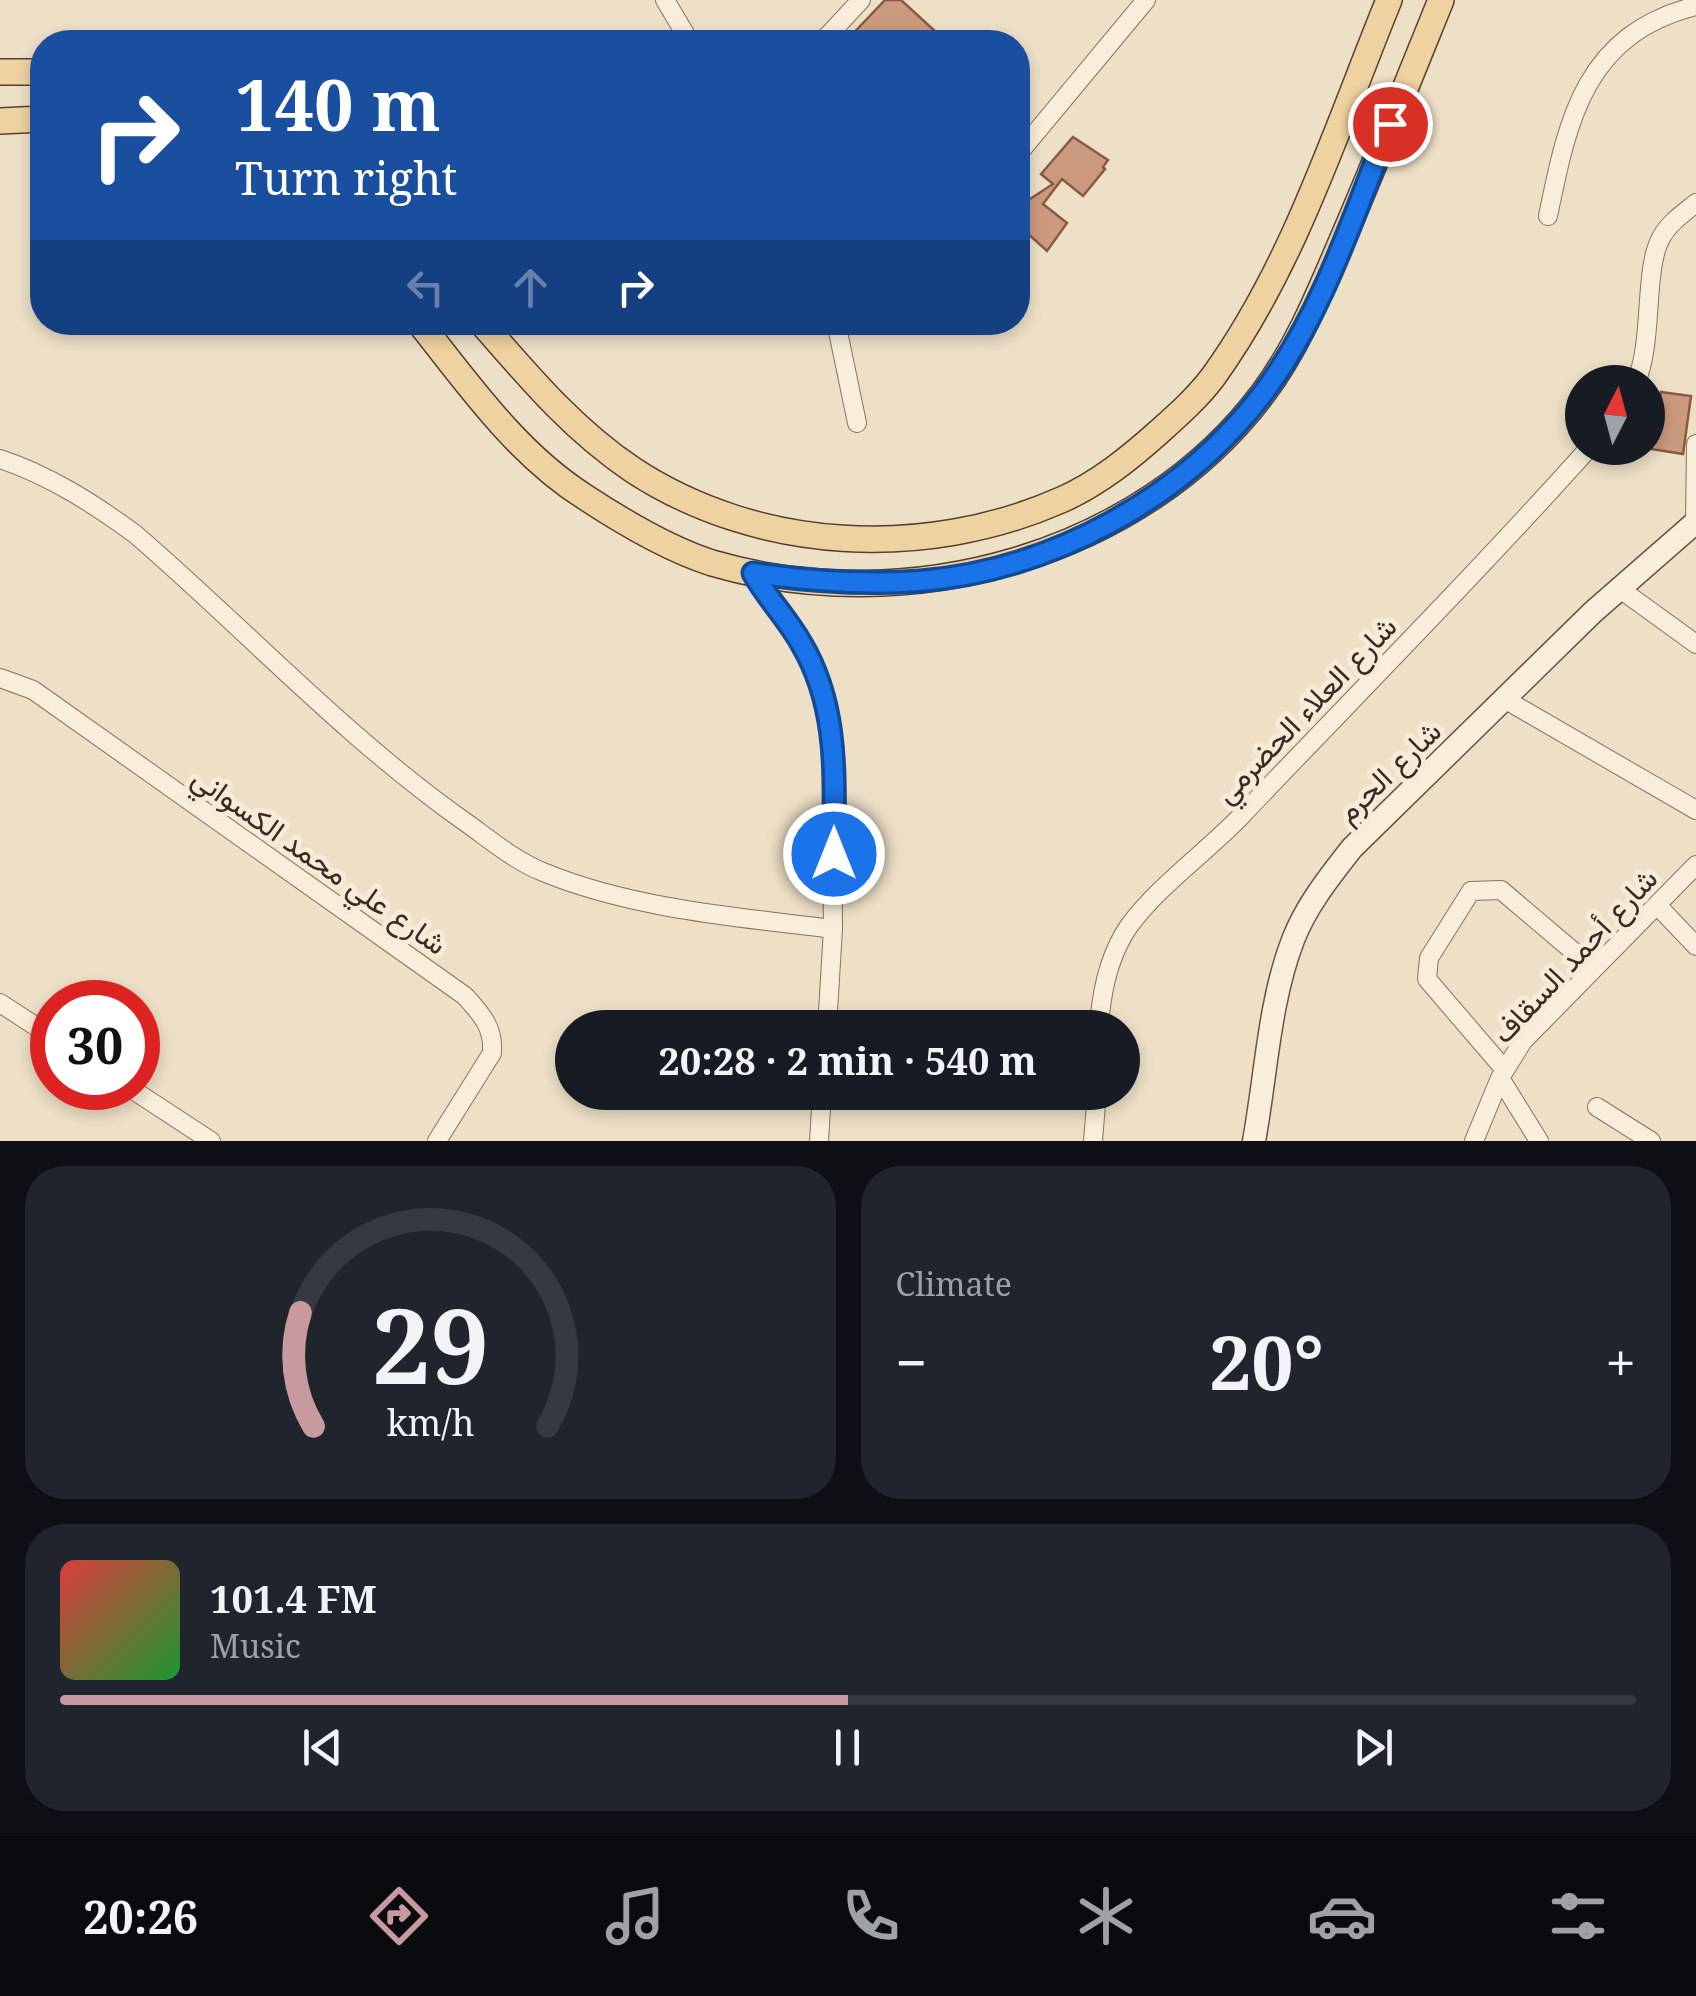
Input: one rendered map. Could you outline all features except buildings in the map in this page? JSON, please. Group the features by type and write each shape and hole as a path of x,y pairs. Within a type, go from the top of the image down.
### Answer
{"main road":[{"path":"492,335 581,430 634,470 724,516 763,528 855,538 958,532 1025,514 1064,498 1124,461 1193,401 1212,378 1272,283 1389,0"},
{"path":"429,335 499,422 582,496 709,562 812,582 922,581 1020,560 1107,524 1200,462 1265,391 1308,318 1441,0"},
{"path":"0,72 30,72"},
{"path":"0,121 30,120"}],"street":[{"path":"665,0 683,30"},
{"path":"833,30 861,0"},
{"path":"1030,140 1146,0"},
{"path":"1548,216 1559,163 1595,68 1633,34 1664,16 1696,6"},
{"path":"1640,365 1647,337 1655,252 1670,224 1696,203"},
{"path":"839,335 856,423"},
{"path":"1696,444 1696,523"},
{"path":"0,460 83,499 135,534 359,738 431,798 540,871 603,890 711,914 833,929"},
{"name":"شارع العلاء الحضرمي","path":"1101,1010 1117,946 1130,926 1206,853 1574,465"},
{"name":"شارع الحرم","path":"1254,1141 1281,981 1293,939 1322,886 1352,848 1620,589 1696,523"},
{"path":"753,573 803,645 827,704 834,760 833,929 827,1010"},
{"path":"1620,589 1696,644"},
{"name":"شارع علي محمد الكسواني","path":"0,678 33,690 465,996 485,1018 493,1038 492,1053 437,1141"},
{"path":"1506,700 1696,810"},
{"name":"شارع أحمد السقاف","path":"1474,1141 1503,1074 1523,1041 1696,865"},
{"path":"1539,1141 1503,1074 1427,979 1428,958 1471,891 1501,890 1593,968"},
{"path":"1657,905 1696,946"},
{"path":"0,1003 30,1023"},
{"path":"1597,1106 1651,1141"},
{"path":"160,1108 211,1141"},
{"path":"819,1141 821,1110"},
{"path":"1094,1141 1096,1110"}],"route":[{"path":"834,854 833,741 827,704 803,645 753,573 812,582 852,582 922,581 973,571 1064,544 1116,519 1171,484 1226,437 1265,391 1288,356 1331,267 1390,124"}]}
